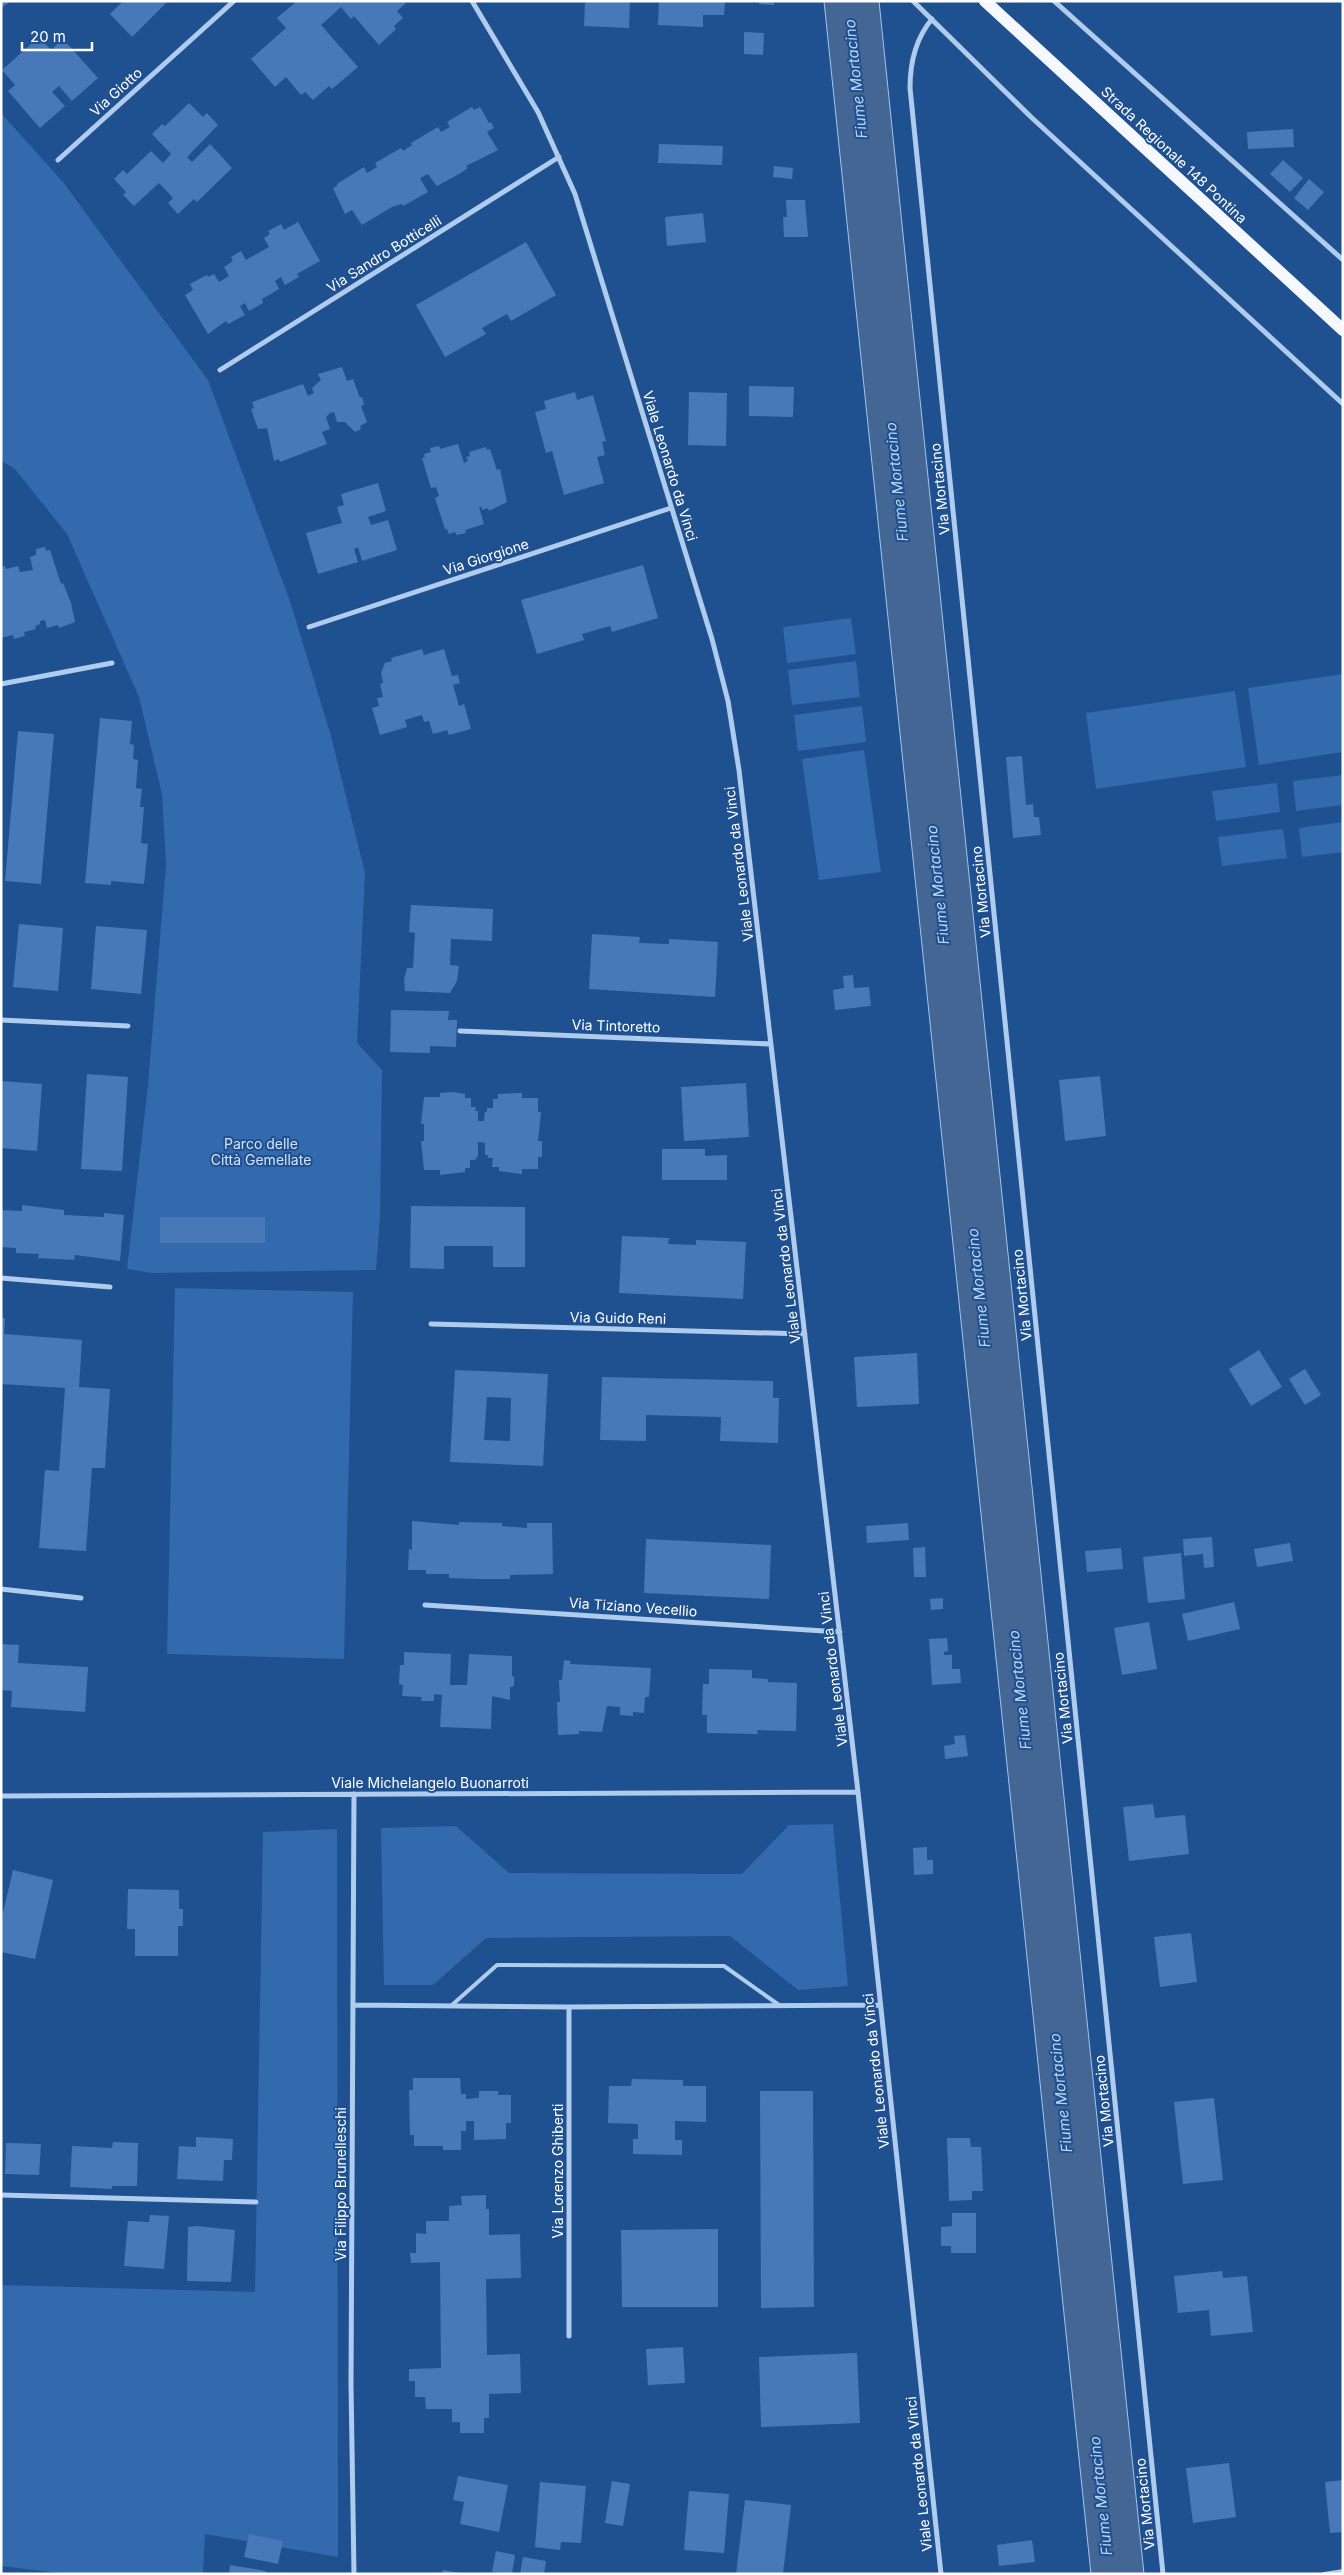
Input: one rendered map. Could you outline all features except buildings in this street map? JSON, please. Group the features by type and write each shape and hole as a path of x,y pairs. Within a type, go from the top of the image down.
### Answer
{"main road":[{"name":"Strada Regionale 148 Pontina","path":"985,1 1343,330"}],"street":[{"name":"Via Giotto","path":"58,160 234,1"},
{"name":"Viale Leonardo da Vinci","path":"472,1 535,106 559,157 581,212 712,640 728,701 739,770 840,1632 941,2574"},
{"path":"913,1 1031,117 1343,404"},
{"path":"1054,1 1343,260"},
{"name":"Via Mortacino","path":"932,19 917,46 911,69 910,88 1163,2574"},
{"name":"Via Sandro Botticelli","path":"220,370 559,157"},
{"name":"Via Giorgione","path":"309,627 671,508"},
{"path":"1,684 112,663"},
{"path":"1,1020 128,1026"},
{"name":"Via Tintoretto","path":"460,1031 771,1044"},
{"path":"1,1278 110,1287"},
{"name":"Via Guido Reni","path":"430,1324 805,1334"},
{"path":"1,1589 81,1598"},
{"name":"Via Tiziano Vecellio","path":"425,1605 840,1632"},
{"name":"Viale Michelangelo Buonarroti","path":"1,1796 858,1792"},
{"name":"Via Filippo Brunelleschi","path":"354,1794 351,2384 354,2574"},
{"path":"353,2005 880,2005"},
{"name":"Via Lorenzo Ghiberti","path":"569,2006 569,2336"},
{"path":"1,2195 256,2202"}],"lane":[{"path":"452,2004 497,1965 517,1965 724,1966 779,2005"},
{"path":"1324,2574 1343,2571"}],"green space":[{"name":"Parco delle Città Gemellate","path":"1,113 63,182 208,380 291,604 331,736 365,873 357,1043 382,1070 380,1217 376,1270 152,1273 127,1269 148,1085 166,865 162,794 139,697 67,534 14,468 1,461"},
{"path":"851,618 856,654 787,663 783,627"},
{"path":"856,661 860,697 792,705 788,670"},
{"path":"1343,674 1343,752 1259,765 1248,688"},
{"path":"1235,691 1246,767 1096,789 1086,713"},
{"path":"862,706 866,742 798,751 794,715"},
{"path":"864,750 881,872 819,880 802,759"},
{"path":"1343,775 1343,805 1296,811 1293,781"},
{"path":"1277,783 1280,812 1216,821 1212,791"},
{"path":"1343,822 1343,852 1302,857 1299,828"},
{"path":"1283,829 1287,858 1222,866 1218,837"},
{"path":"175,1288 353,1292 344,1659 167,1654"},
{"path":"833,1824 848,1986 798,1990 730,1936 486,1938 433,1985 384,1985 381,1828 456,1826 509,1873 742,1874 789,1825"},
{"path":"337,1829 338,2557 205,2534 203,2574 67,2574 1,2566 1,2285 255,2292 263,1832"}],"water":[{"name":"Fiume Mortacino","path":"824,1 879,1 1144,2574 1091,2574"}]}
